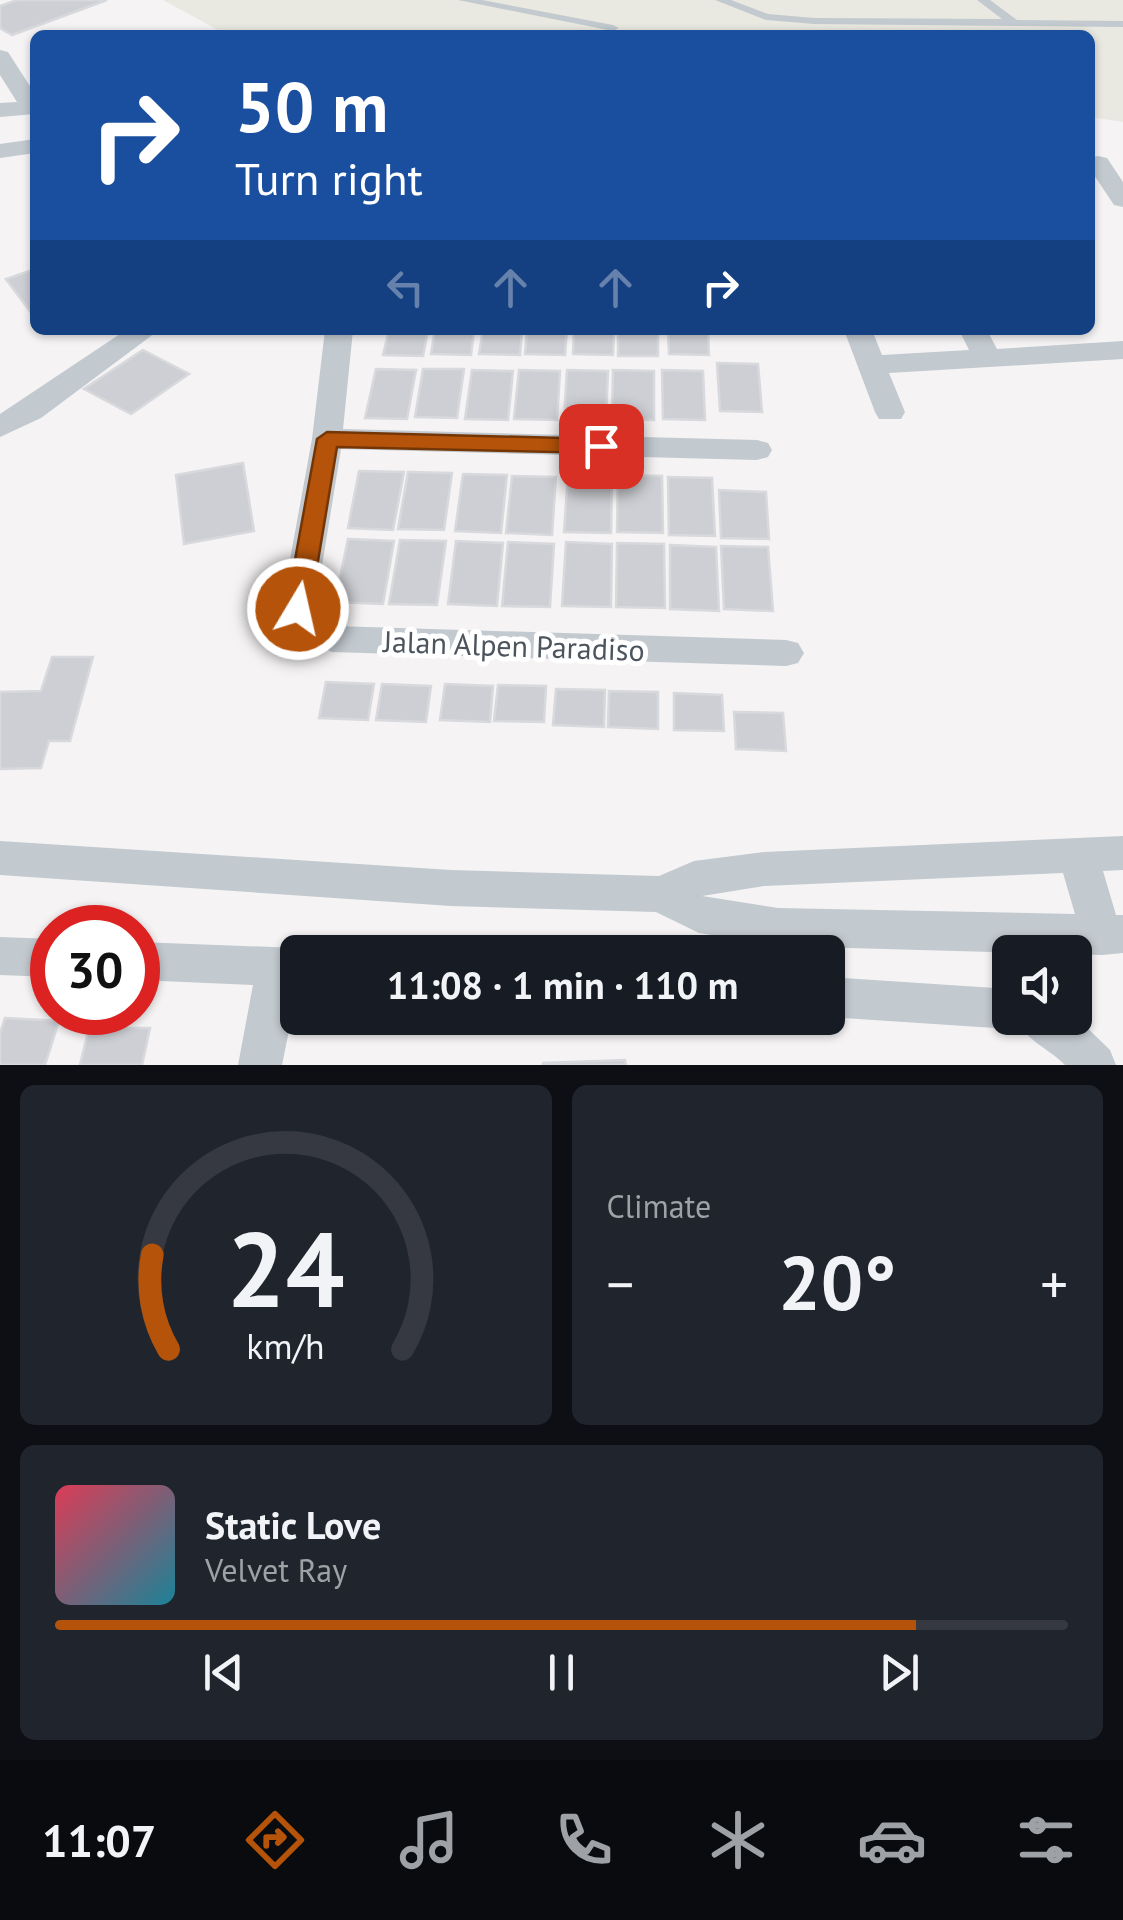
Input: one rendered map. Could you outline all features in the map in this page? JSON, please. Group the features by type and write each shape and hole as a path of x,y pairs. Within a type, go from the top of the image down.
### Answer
{"street":[{"path":"0,56 30,101"},
{"path":"0,110 30,106"},
{"path":"0,152 30,147"},
{"path":"1104,164 1123,200"},
{"path":"0,427 30,411 138,335"},
{"name":"Jalan Alpen Paradiso","path":"338,335 327,439 298,609 315,632 332,640 786,652"},
{"path":"860,335 890,412"},
{"path":"976,335 987,358"},
{"path":"872,365 987,358 1104,344"},
{"path":"327,439 757,450"},
{"path":"0,858 450,888 662,894 694,879 764,869 1123,853"},
{"path":"662,894 699,915 778,927 1113,935 1078,856"},
{"path":"0,956 30,957"},
{"path":"160,962 280,966"},
{"path":"260,1065 280,994"},
{"path":"845,998 992,1008"},
{"path":"1066,1035 1094,1065"}],"lane":[{"path":"464,0 613,28"},
{"path":"721,0 766,17 814,22 1123,24"},
{"path":"983,0 1016,24"}],"shaded area":[{"path":"163,0 1123,0 1123,122 1095,118 1095,30 218,30"}],"building":[{"path":"17,0 107,0 12,35 0,28 0,6"},
{"path":"30,271 30,311 6,279"},
{"path":"388,335 427,335 423,356 383,355"},
{"path":"434,335 473,335 471,355 431,354"},
{"path":"482,335 522,335 520,355 479,354"},
{"path":"527,335 567,335 565,355 525,354"},
{"path":"574,335 614,335 613,355 573,354"},
{"path":"618,335 658,335 658,356 618,356"},
{"path":"668,335 708,335 709,355 669,354"},
{"path":"143,350 189,374 131,414 84,389"},
{"path":"717,363 758,364 762,412 720,411"},
{"path":"376,369 416,370 407,419 365,418"},
{"path":"423,369 464,369 457,418 415,417"},
{"path":"472,370 513,371 508,420 465,419"},
{"path":"519,370 560,371 557,420 514,419"},
{"path":"567,370 608,371 606,420 564,418"},
{"path":"613,370 654,371 654,420 612,419"},
{"path":"662,370 703,371 705,420 663,419"},
{"path":"243,463 254,531 184,544 176,475"},
{"path":"359,471 404,472 393,530 348,528"},
{"path":"408,472 452,473 444,530 398,529"},
{"path":"463,474 507,475 501,533 455,531"},
{"path":"568,475 612,476 611,533 564,532"},
{"path":"618,475 662,476 663,533 617,532"},
{"path":"512,476 556,477 552,535 506,533"},
{"path":"668,477 712,478 715,536 669,535"},
{"path":"719,490 766,492 769,539 721,538"},
{"path":"348,539 394,541 383,604 335,602"},
{"path":"400,540 446,541 437,605 389,604"},
{"path":"456,541 503,543 497,606 448,604"},
{"path":"508,542 554,544 550,607 502,606"},
{"path":"566,542 612,544 611,607 562,606"},
{"path":"617,543 664,544 665,608 616,607"},
{"path":"670,545 716,547 719,611 670,609"},
{"path":"721,546 768,547 773,611 724,609"},
{"path":"52,657 93,657 70,741 49,741 41,768 0,769 0,692 41,691"},
{"path":"326,682 374,684 368,720 319,718"},
{"path":"382,684 431,686 426,722 376,720"},
{"path":"445,684 493,686 490,722 440,720"},
{"path":"498,685 546,686 544,722 494,721"},
{"path":"556,689 605,690 604,727 553,725"},
{"path":"609,691 658,692 658,729 608,727"},
{"path":"674,693 722,695 724,731 674,730"},
{"path":"734,712 783,713 786,751 736,749"},
{"path":"5,1018 30,1019 30,1035 55,1035 45,1065 0,1065 0,1033"},
{"path":"87,1035 148,1035 142,1065 80,1065"},
{"path":"625,1060 626,1065 543,1065 543,1063"}],"route":[{"path":"298,609 327,439 601,446"}]}
